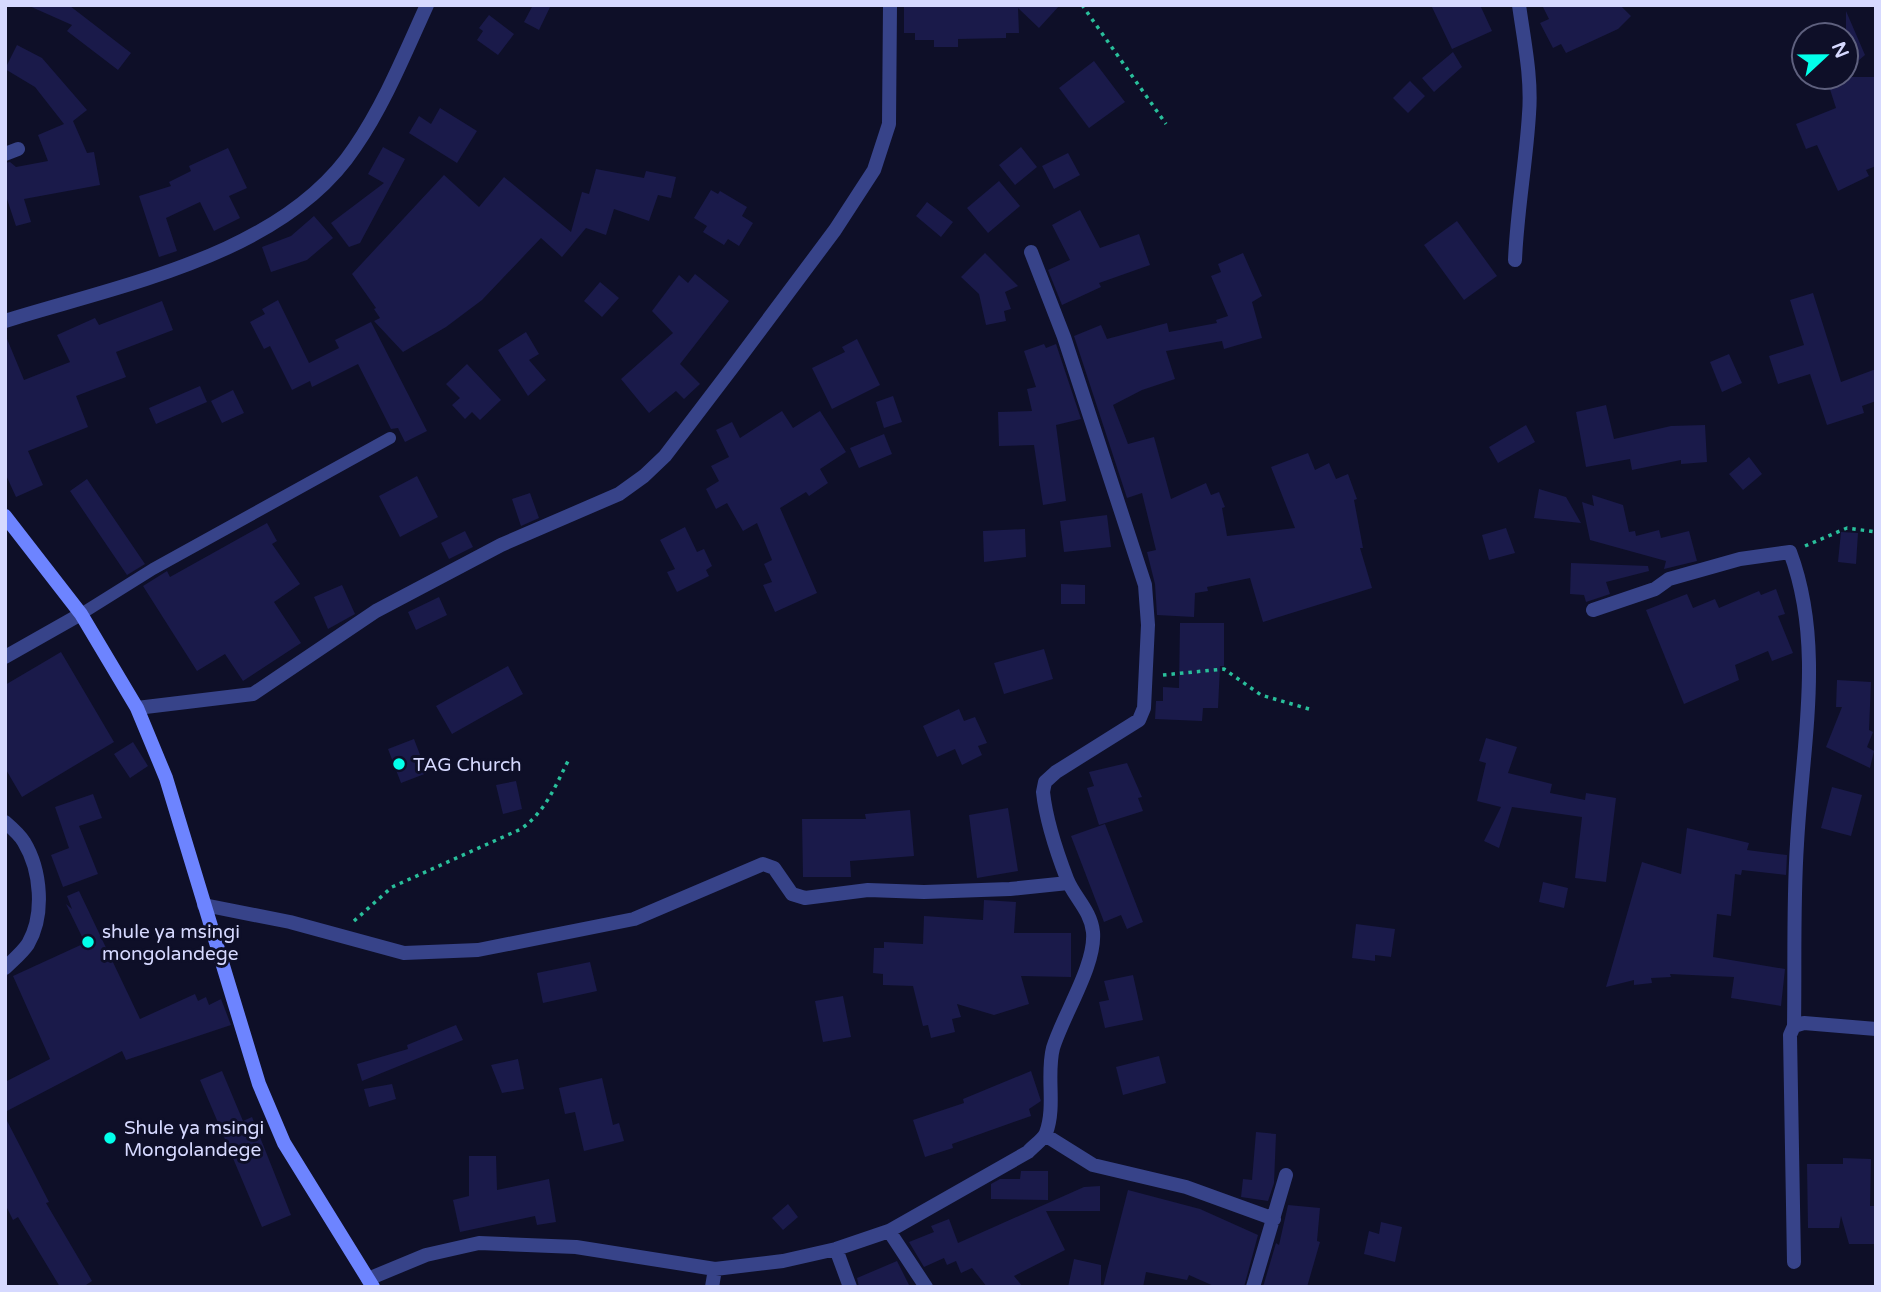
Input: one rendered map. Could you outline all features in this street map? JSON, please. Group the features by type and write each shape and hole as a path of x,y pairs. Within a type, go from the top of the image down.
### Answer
{"street":[{"path":"5,321 93,296 223,249 297,207 354,149 382,103 427,5"},
{"path":"137,708 253,695 376,611 501,545 619,494 644,476 665,456 732,368 835,230 874,170 889,124 890,5"},
{"path":"1515,260 1517,210 1529,113 1527,59 1519,5"},
{"path":"5,516 81,614 137,708 166,778 259,1084 284,1143 371,1283 426,1255 479,1243 576,1247 715,1269 783,1262 836,1249 889,1231 1027,1152 1045,1135 1049,1113 1049,1072 1054,1047 1074,1000 1091,948 1093,931 1082,899 1068,883 1044,803 1045,782 1075,759 1139,720 1144,708 1149,625 1145,585 1063,337 1031,252"},
{"path":"1593,610 1655,589 1669,579 1740,559 1790,552 1803,586 1809,647 1808,705 1797,843 1794,1026 1790,1035 1794,1262"},
{"path":"5,657 81,614"},
{"path":"5,822 24,840 34,863 39,891 35,928 27,945 5,968"},
{"path":"204,905 404,953 478,950 634,919 763,864 774,867 792,894 805,898 868,890 998,890 1068,883"},
{"path":"1794,1026 1804,1023 1876,1029"},
{"path":"1045,1135 1093,1165 1186,1187 1274,1219"},
{"path":"1253,1287 1286,1175"},
{"path":"889,1231 926,1287"},
{"path":"836,1249 850,1287"},
{"path":"712,1287 715,1269"}],"lane":[{"path":"81,614 153,569 390,438"}],"path":[{"path":"1082,5 1166,124"},
{"path":"1790,552 1847,528 1876,532"},
{"path":"1147,677 1224,668 1261,695 1309,709"},
{"path":"341,936 376,898 391,887 521,829 534,820 544,808 568,761"}],"building":[{"path":"27,5 70,6 131,53 118,70 67,31 72,25"},
{"path":"533,5 551,5 539,30 524,22"},
{"path":"904,5 1060,5 1039,28 1018,8 1019,33 1006,33 1006,38 958,39 958,47 934,47 934,40 915,40 915,33 904,33"},
{"path":"1431,5 1480,5 1492,31 1452,49"},
{"path":"1542,5 1620,5 1631,16 1618,29 1566,53 1561,44 1553,48 1540,23 1549,19"},
{"path":"489,15 514,34 498,55 477,40 483,31 479,28"},
{"path":"1860,43 1865,55 1860,59"},
{"path":"17,45 42,58 87,110 73,121 87,153 94,152 100,185 24,199 31,222 16,226 5,193 5,163 10,162 16,167 48,161 38,135 64,124 35,87 5,69"},
{"path":"1453,52 1462,67 1434,92 1422,78"},
{"path":"1094,61 1125,102 1089,128 1059,88"},
{"path":"1860,77 1876,77 1876,166 1866,170 1869,176 1838,191 1817,145 1806,149 1796,124 1836,108 1831,91 1860,91"},
{"path":"1410,81 1425,96 1408,113 1393,98"},
{"path":"440,108 477,131 457,163 409,133 419,116 431,124"},
{"path":"383,147 405,159 360,243 349,247 331,223 384,183 368,174"},
{"path":"1021,147 1037,167 1015,185 999,165"},
{"path":"228,148 247,188 229,196 240,218 214,231 200,202 166,218 177,251 159,257 139,196 171,186 169,182 191,171 189,166"},
{"path":"1068,153 1080,175 1054,189 1042,166"},
{"path":"596,169 644,178 646,171 676,177 671,198 658,195 649,221 614,209 606,235 586,228 562,257 541,238 482,300 446,327 403,352 374,321 380,318 374,309 376,308 352,274 444,175 479,207 504,177 571,232 582,192 589,194"},
{"path":"999,181 1020,206 988,233 967,208"},
{"path":"711,190 718,194 720,191 747,207 742,216 753,223 739,246 728,239 724,245 703,232 707,226 694,218"},
{"path":"927,202 953,222 941,237 916,216"},
{"path":"1080,210 1100,248 1139,234 1150,265 1099,283 1101,287 1062,305 1048,270 1070,260 1052,225"},
{"path":"314,216 333,238 307,260 271,272 262,247 291,236"},
{"path":"1457,221 1497,276 1464,300 1424,245"},
{"path":"985,253 1018,286 1005,292 1011,309 1004,311 1006,321 986,325 979,294 961,277"},
{"path":"1243,253 1262,296 1252,302 1262,338 1224,349 1222,341 1166,351 1175,379 1142,390 1113,405 1128,444 1154,437 1171,499 1206,483 1211,495 1219,492 1225,507 1222,508 1227,536 1295,528 1271,467 1308,453 1315,470 1329,463 1336,479 1348,474 1357,499 1354,500 1363,548 1360,548 1372,588 1263,622 1250,578 1207,587 1208,591 1195,593 1194,617 1157,615 1155,584 1147,552 1156,550 1142,493 1127,498 1074,336 1101,325 1107,339 1167,323 1169,332 1217,323 1216,320 1228,316 1211,276 1221,272 1218,264"},
{"path":"695,274 729,301 680,364 700,384 684,399 676,391 649,413 621,379 673,333 652,311 679,275 688,283"},
{"path":"600,282 619,298 602,317 584,301"},
{"path":"1813,293 1841,382 1876,369 1876,401 1862,406 1864,413 1827,425 1810,374 1778,384 1769,356 1804,345 1790,300"},
{"path":"278,300 309,363 339,348 335,340 371,322 427,431 405,442 398,428 391,429 358,364 312,387 310,381 292,390 270,346 264,349 250,322 265,314 262,309"},
{"path":"162,301 173,330 116,352 126,377 76,396 88,427 28,451 43,485 16,497 5,473 5,334 24,380 70,362 57,335 95,318 99,325"},
{"path":"526,332 539,354 529,360 546,380 528,396 498,350"},
{"path":"857,339 880,385 832,409 812,368 845,352 842,347"},
{"path":"1044,344 1046,348 1056,344 1081,419 1056,425 1066,501 1043,505 1034,445 999,446 998,412 1032,411 1027,389 1036,387 1024,351"},
{"path":"1729,354 1742,383 1722,392 1710,362"},
{"path":"467,364 501,400 480,420 472,412 465,419 452,405 460,398 446,384"},
{"path":"200,386 207,402 156,424 149,408"},
{"path":"233,390 244,413 222,423 211,401"},
{"path":"893,396 902,422 884,428 876,402"},
{"path":"1606,405 1614,439 1671,426 1705,425 1707,462 1681,464 1681,460 1632,470 1630,459 1586,467 1576,412"},
{"path":"782,411 793,428 820,411 846,452 820,469 828,483 809,496 806,492 780,508 817,593 775,612 763,585 772,582 764,564 772,560 757,523 743,531 727,503 716,509 706,489 719,481 711,466 729,457 716,430 732,422 740,438"},
{"path":"1526,425 1535,442 1498,463 1489,447"},
{"path":"884,434 892,454 859,468 850,448"},
{"path":"1749,457 1762,474 1743,490 1729,474"},
{"path":"417,476 438,517 400,537 379,496"},
{"path":"87,479 145,564 127,575 70,491"},
{"path":"1539,489 1566,497 1581,523 1534,518"},
{"path":"530,493 539,518 521,526 512,499"},
{"path":"1592,495 1623,505 1629,532 1635,531 1636,536 1659,530 1661,538 1689,531 1697,561 1664,569 1666,561 1590,540 1582,502 1594,506"},
{"path":"1107,515 1111,547 1064,552 1060,521"},
{"path":"267,523 277,541 272,544 300,584 274,602 301,643 243,681 225,654 197,671 143,586 167,571 170,577"},
{"path":"685,527 697,552 704,549 712,566 706,570 709,576 677,592 667,572 675,569 660,540"},
{"path":"1506,528 1515,553 1489,560 1482,535"},
{"path":"1025,529 1026,557 984,562 983,531"},
{"path":"465,531 473,547 449,559 441,543"},
{"path":"1841,532 1858,533 1856,564 1838,562"},
{"path":"1571,563 1648,566 1649,571 1606,582 1610,594 1586,602 1584,595 1570,594"},
{"path":"1061,584 1085,585 1085,604 1061,604"},
{"path":"342,585 355,614 328,629 314,597"},
{"path":"1776,589 1785,614 1778,616 1793,653 1772,661 1768,651 1735,665 1739,680 1684,704 1646,610 1687,594 1693,608 1715,599 1719,608 1759,591 1761,595"},
{"path":"439,597 447,615 416,630 408,612"},
{"path":"1180,623 1224,623 1224,666 1220,666 1218,708 1203,708 1202,721 1155,719 1156,701 1163,701 1163,687 1179,688"},
{"path":"1044,649 1053,679 1004,694 994,663"},
{"path":"61,652 114,742 22,797 5,768 5,685"},
{"path":"508,666 523,694 452,734 436,706"},
{"path":"1837,680 1871,682 1869,730 1873,732 1867,747 1874,751 1870,768 1826,747 1842,707 1836,707"},
{"path":"959,709 964,721 975,717 987,743 978,746 982,755 962,765 955,749 937,757 923,726"},
{"path":"1486,738 1517,747 1508,773 1552,784 1550,793 1585,800 1586,793 1616,798 1606,882 1575,878 1582,817 1512,807 1499,848 1484,841 1501,807 1477,801 1486,763 1479,761"},
{"path":"414,739 427,773 401,783 388,749"},
{"path":"133,742 148,766 130,778 114,754"},
{"path":"1127,763 1142,797 1138,798 1143,811 1099,825 1087,788 1094,786 1089,772"},
{"path":"516,781 522,809 503,814 496,785"},
{"path":"1832,787 1862,795 1851,836 1821,828"},
{"path":"93,794 102,818 79,826 98,874 63,887 51,855 69,848 55,807"},
{"path":"1008,808 1018,871 977,878 969,815"},
{"path":"910,810 914,856 850,861 851,877 803,877 802,819 866,819 865,814"},
{"path":"1105,824 1143,922 1127,929 1121,915 1104,922 1071,836"},
{"path":"1687,828 1749,843 1747,850 1787,855 1786,875 1742,870 1741,875 1735,874 1731,916 1717,914 1713,957 1785,969 1781,1006 1731,998 1734,977 1670,974 1671,977 1651,978 1652,983 1634,985 1634,980 1606,987 1642,862 1681,874"},
{"path":"1543,882 1568,888 1564,908 1539,902"},
{"path":"79,891 140,1019 195,994 198,1001 206,997 209,1005 221,999 231,1025 126,1060 122,1051 5,1112 5,1082 50,1059 13,976 85,943 66,904 72,909 67,896"},
{"path":"984,900 1016,902 1014,933 1071,933 1071,977 1021,976 1029,1004 994,1015 957,1004 961,1017 952,1019 955,1032 931,1038 928,1025 923,1026 913,986 883,985 883,974 873,973 874,948 884,948 884,942 923,944 924,916 983,920"},
{"path":"1356,924 1395,929 1391,957 1375,955 1375,961 1352,958"},
{"path":"590,962 597,991 543,1003 537,973"},
{"path":"1133,975 1143,1020 1105,1028 1099,1002 1109,1000 1104,981"},
{"path":"843,996 851,1037 823,1042 815,1001"},
{"path":"456,1025 463,1040 362,1081 357,1064 408,1049 407,1045"},
{"path":"1159,1056 1166,1083 1123,1095 1116,1067"},
{"path":"518,1059 524,1089 502,1093 491,1065"},
{"path":"222,1071 243,1121 252,1117 291,1215 262,1227 200,1080"},
{"path":"1031,1071 1041,1101 1029,1109 1031,1116 952,1144 953,1148 925,1157 913,1120 964,1103 963,1099"},
{"path":"602,1078 613,1125 619,1123 624,1141 584,1151 575,1112 565,1114 559,1088"},
{"path":"392,1084 396,1099 369,1107 364,1089"},
{"path":"5,1117 49,1202 46,1203 92,1281 83,1287 60,1287 18,1217 13,1220 5,1204"},
{"path":"1256,1132 1276,1134 1274,1183 1268,1201 1241,1197 1243,1179 1252,1180"},
{"path":"469,1156 496,1156 497,1190 549,1179 556,1222 537,1225 535,1216 460,1232 453,1200 469,1196"},
{"path":"1843,1158 1871,1159 1870,1206 1876,1206 1876,1244 1849,1244 1841,1216 1839,1228 1808,1228 1807,1164 1843,1164"},
{"path":"1021,1171 1048,1171 1048,1200 991,1199 991,1184 1000,1179 1020,1179"},
{"path":"1100,1186 1100,1211 1046,1211 1065,1250 1014,1276 1023,1287 987,1287 972,1268 961,1273 956,1261 947,1265 944,1258 924,1267 909,1242 934,1232 931,1226 949,1219 958,1243 1084,1187"},
{"path":"1128,1190 1200,1209 1258,1235 1244,1287 1216,1287 1189,1275 1187,1280 1146,1272 1143,1287 1103,1287"},
{"path":"788,1204 798,1217 783,1230 772,1218"},
{"path":"1288,1205 1320,1208 1317,1241 1320,1242 1307,1287 1263,1287 1276,1243 1279,1245"},
{"path":"1381,1222 1402,1227 1395,1262 1364,1254 1369,1231 1379,1234"},
{"path":"1074,1259 1101,1265 1101,1287 1068,1287"},
{"path":"897,1261 910,1287 859,1287 857,1278"}],"place":[{"name":"TAG Church","path":"399,764"},
{"name":"shule ya msingi mongolandege","path":"88,942"},
{"name":"Shule ya msingi Mongolandege","path":"110,1138"}]}
